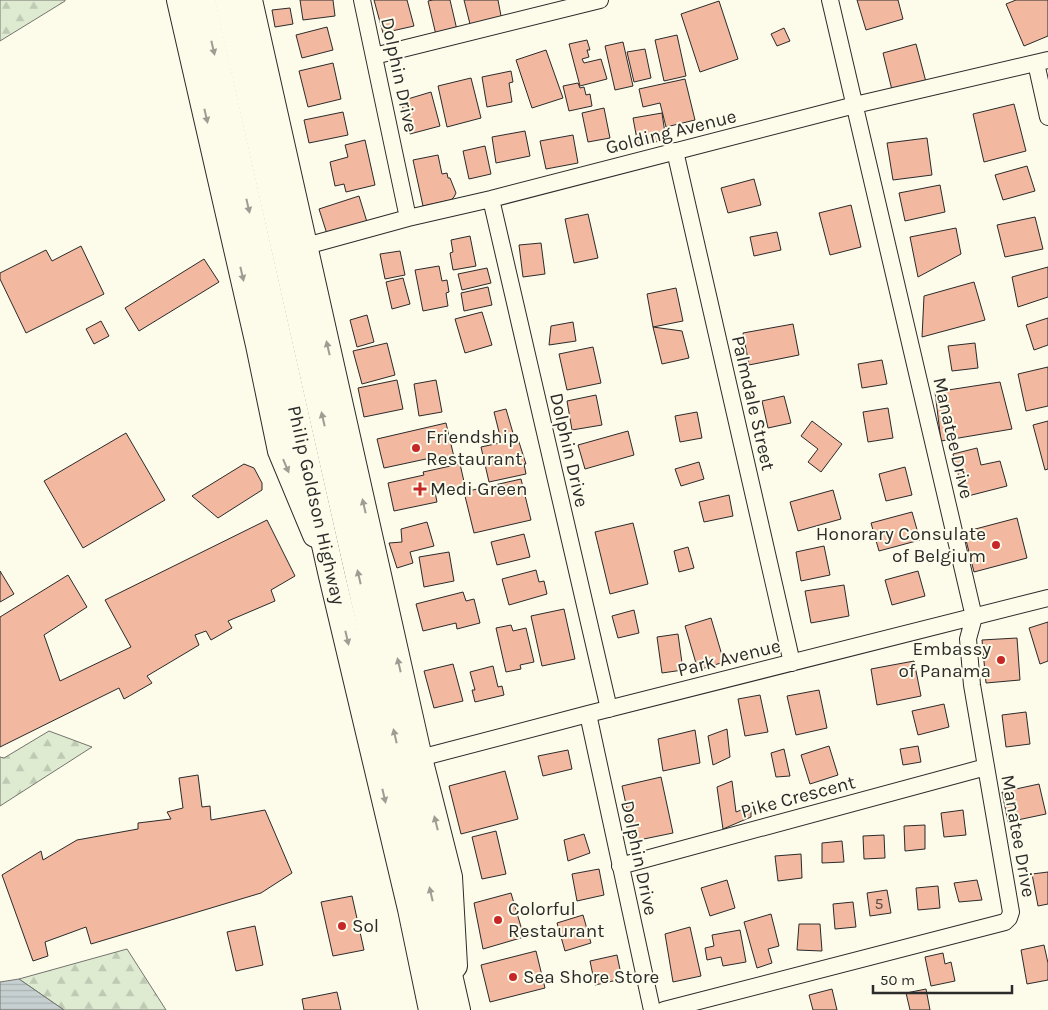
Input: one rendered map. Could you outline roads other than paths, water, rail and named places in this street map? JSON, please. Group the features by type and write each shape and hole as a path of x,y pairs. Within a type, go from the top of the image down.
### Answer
{"main road":[{"name":"Philip Goldson Highway","path":"202,0 432,1010"},
{"name":"Philip Goldson Highway","path":"228,0 457,1010"}],"street":[{"path":"179,0 258,345 280,451 332,576"},
{"path":"250,0 420,758 450,877 457,1010"},
{"name":"Dolphin Drive","path":"362,0 408,218"},
{"path":"374,56 600,0"},
{"name":"Manatee Drive","path":"664,1010 1005,922 1011,912 972,684 968,639 974,617 830,0"},
{"path":"1042,62 1048,117"},
{"name":"Golding Avenue","path":"306,246 408,218 491,199 855,105 1042,62"},
{"name":"Palmdale Street","path":"675,151 792,663"},
{"name":"Dolphin Drive","path":"491,199 609,709"},
{"name":"Park Avenue","path":"420,758 1048,598"},
{"name":"Dolphin Drive","path":"588,714 652,1010"},
{"name":"Pike Crescent","path":"620,866 986,767"}],"place":[{"name":"Friendship Restaurant","path":"416,448"},
{"name":"Medi Green","path":"420,489"},
{"name":"Honorary Consulate of Belgium","path":"996,545"},
{"name":"Embassy of Panama","path":"1001,660"},
{"name":"Colorful Restaurant","path":"498,920"},
{"name":"Sol","path":"342,926"},
{"name":"Sea Shore Store","path":"513,977"}]}
